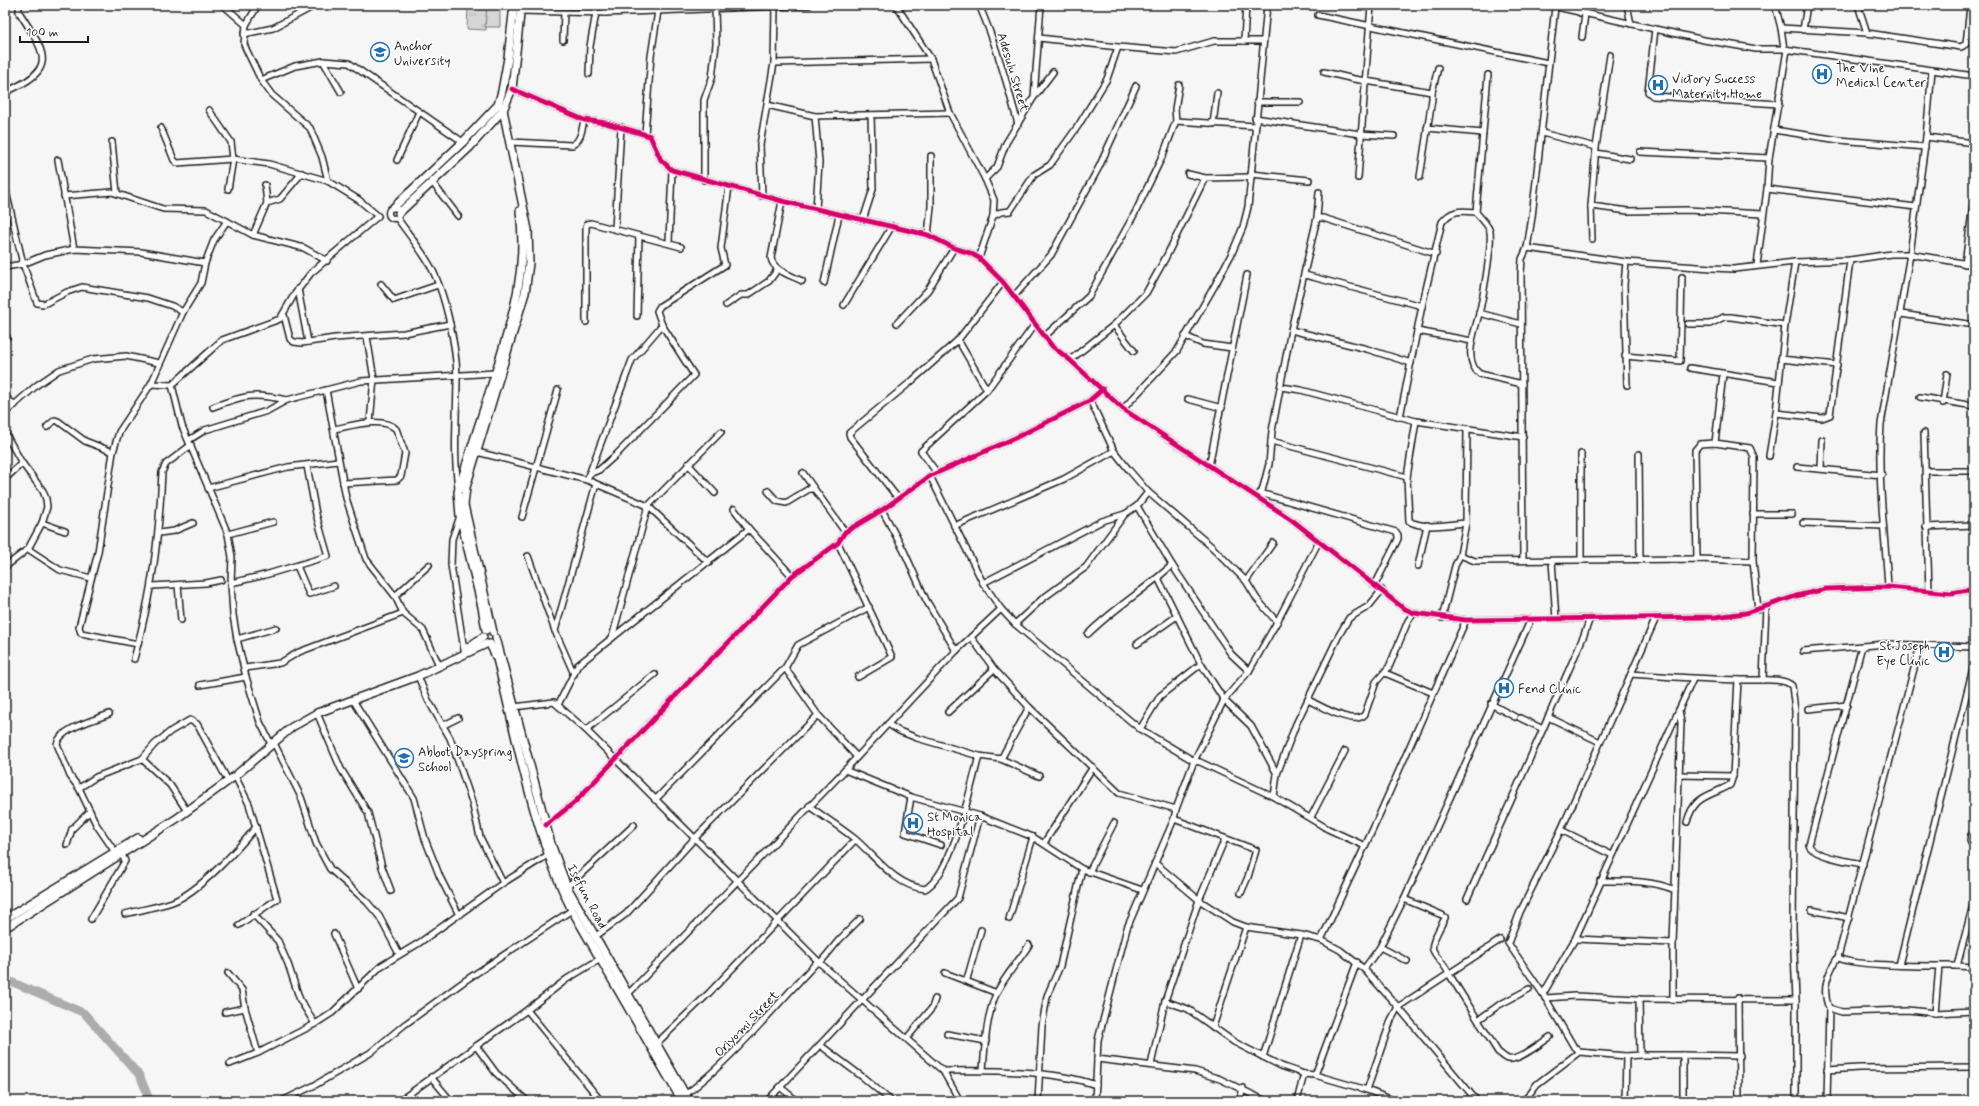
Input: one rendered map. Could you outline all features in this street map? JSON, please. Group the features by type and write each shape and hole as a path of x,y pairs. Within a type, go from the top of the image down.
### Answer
{"street":[{"path":"5,92 26,83 34,77 43,59 42,48 19,12 19,5"},
{"path":"223,5 246,26"},
{"path":"258,5 246,26 244,44 261,80 272,95 310,128 322,157 328,181"},
{"path":"244,34 273,28 316,5"},
{"path":"388,214 390,209 394,207 463,142 498,105 507,64 514,5"},
{"path":"605,5 605,13"},
{"path":"388,214 391,218 398,216 470,147 501,112 512,89 521,8 564,12 605,13 808,5"},
{"path":"896,5 931,59 950,113 985,179 994,200 993,216 979,258"},
{"name":"Adesulu Street","path":"979,5 1009,85 1018,124"},
{"path":"1034,97 1041,5"},
{"path":"1244,41 1246,5"},
{"path":"1123,409 1176,351 1232,253 1246,218 1267,5"},
{"path":"1358,178 1360,134 1368,54 1370,5"},
{"path":"1548,5 1631,24 1756,49 1786,50 1974,76"},
{"path":"1576,5 1583,13 1582,37"},
{"path":"1627,5 1631,24"},
{"path":"1757,265 1767,188 1769,158 1779,104 1786,50 1775,5"},
{"path":"1803,30 1807,5"},
{"path":"1858,5 1867,33"},
{"path":"1781,28 1867,33 1964,46 1969,9 1970,6 1974,6"},
{"path":"762,196 760,145 774,63 775,7"},
{"path":"1523,560 1523,437 1520,324 1521,273 1522,259 1527,248 1542,133 1548,63 1555,7"},
{"path":"704,180 704,100 712,78 716,44 715,9"},
{"path":"645,134 651,56 658,11"},
{"path":"563,40 564,12"},
{"path":"589,74 590,46 596,13"},
{"path":"1318,15 1369,24 1548,63"},
{"path":"1655,29 1648,92 1651,95 1779,104"},
{"path":"1039,38 1118,47 1178,51 1214,41 1263,42"},
{"path":"993,216 1001,212 1010,211 1034,175 1050,166 1078,126 1107,79 1118,47"},
{"path":"1592,239 1591,206 1596,150 1610,55"},
{"path":"774,63 931,59"},
{"path":"261,80 295,66 323,61 346,62 353,64 463,142"},
{"path":"323,61 341,92"},
{"path":"1420,177 1432,92 1438,68"},
{"path":"1888,587 1883,526 1880,443 1881,424 1901,314 1910,254 1925,147 1932,70"},
{"path":"985,179 997,168 1006,143 1034,97 1053,72"},
{"path":"1324,72 1432,92"},
{"path":"1488,75 1476,212 1490,232 1479,313 1472,341 1472,359 1475,370 1480,374 1522,384"},
{"path":"1045,336 1089,296 1135,213 1163,155 1176,121 1175,109 1179,85"},
{"path":"1014,296 1052,255 1099,167 1136,86"},
{"path":"512,89 584,120 621,127 651,137 662,160 672,170 762,196 928,235 979,258 1003,282 1052,346 1103,389 1123,409 1209,466 1260,496 1404,608 1414,612 1442,618 1466,620 1715,617 1758,610 1796,596 1826,589 1888,587 1951,593 1974,589"},
{"path":"1213,124 1217,93"},
{"path":"1257,102 1300,102"},
{"path":"767,105 815,116 950,113"},
{"path":"209,110 231,142 233,159 228,189"},
{"path":"397,160 419,112"},
{"path":"489,637 464,505 466,487 525,293 528,275 528,230 510,142 501,112"},
{"path":"458,492 508,334 522,275 522,232 518,200 501,112"},
{"path":"863,220 873,189 871,115"},
{"path":"815,116 819,162 816,209"},
{"path":"1255,118 1360,134 1394,136"},
{"path":"510,142 572,146 576,144 584,120"},
{"path":"1176,121 1255,126"},
{"path":"615,228 621,127"},
{"path":"161,128 174,160 177,163 233,159 269,164 328,181 359,200 378,216"},
{"path":"1427,128 1483,133"},
{"path":"1774,130 1839,140 1925,147"},
{"path":"1542,133 1596,150 1630,158"},
{"path":"1926,137 1974,143"},
{"path":"112,142 117,193"},
{"path":"1640,152 1769,158"},
{"path":"928,235 931,208 931,156"},
{"path":"58,160 74,249"},
{"path":"669,242 672,170"},
{"path":"267,203 280,199 302,174"},
{"path":"1188,174 1205,178 1251,175 1309,180"},
{"path":"1070,360 1114,325 1146,293 1166,257 1205,178"},
{"path":"432,182 458,216"},
{"path":"253,235 267,203 265,185"},
{"path":"589,474 599,470 617,454 694,375 662,325 657,311 660,306 725,265 721,248 729,186"},
{"path":"5,187 23,264 37,303 44,304 67,292 82,287 148,298 172,306 183,312"},
{"path":"1767,188 1916,207"},
{"path":"1260,496 1269,464 1271,441 1291,330 1305,275 1317,218 1319,192"},
{"path":"64,196 117,193 163,209 206,210 253,235 304,248 327,261"},
{"path":"1965,264 1974,197"},
{"path":"782,201 771,258 772,263 778,269 802,281"},
{"path":"1591,206 1628,210 1687,210 1763,214"},
{"path":"394,207 398,216 429,263 438,285 450,324 456,374 454,449 460,516 489,637"},
{"path":"1400,417 1422,306 1436,254 1442,222 1449,214 1461,211 1476,212"},
{"path":"151,384 172,385 222,340 276,322 284,315 298,289 311,273 327,261 378,216 388,214"},
{"path":"824,283 839,215"},
{"path":"1317,218 1323,218 1436,254"},
{"path":"138,644 81,633 79,631 98,552 114,452 122,426 151,384 159,363 183,312 201,284 205,263 214,240 227,221"},
{"path":"586,322 586,227 591,223 615,228 639,236 669,242 681,247"},
{"path":"844,305 892,226"},
{"path":"637,316 639,236"},
{"path":"897,323 928,290 954,248"},
{"path":"1527,248 1626,262 1712,268 1742,268 1757,265 1795,262 1850,260 1891,254 1910,254 1974,265"},
{"path":"5,267 23,264 45,255 74,249 141,252 205,263"},
{"path":"1776,414 1819,418 1828,416 1837,365 1850,260"},
{"path":"1626,262 1624,280 1627,385"},
{"path":"1769,456 1776,414 1780,358 1795,262"},
{"path":"726,305 741,295 748,295 769,281 778,269"},
{"path":"1209,466 1222,408 1232,348 1247,275"},
{"path":"1305,275 1422,306"},
{"path":"1625,356 1680,361 1682,277"},
{"path":"897,497 850,437 849,433 913,380 958,340 1003,282"},
{"path":"381,284 394,300 438,285"},
{"path":"298,289 308,342"},
{"path":"1479,313 1520,324"},
{"path":"1901,314 1974,325"},
{"path":"284,315 288,334 292,341 302,343 335,338 367,337 404,333 450,324"},
{"path":"1688,324 1710,324 1724,317 1731,317 1785,325"},
{"path":"937,473 921,451 987,390 1035,324"},
{"path":"587,480 632,360 662,325"},
{"path":"1114,325 1134,351"},
{"path":"1291,330 1367,349 1410,363"},
{"path":"1417,331 1472,341"},
{"path":"1185,336 1203,344 1232,348"},
{"path":"367,337 374,379 370,422"},
{"path":"958,340 987,390"},
{"path":"5,413 37,385 59,370 93,358 126,356 159,363"},
{"path":"1780,358 1837,365"},
{"path":"1690,368 1778,382"},
{"path":"134,659 152,586 159,533 163,469 166,464 205,430 267,411 287,400 374,379 495,373"},
{"path":"1715,443 1723,374"},
{"path":"1943,403 1947,374"},
{"path":"172,385 182,426 228,534 232,557 231,583 233,615 246,677 260,722 301,797 316,843 330,869 379,916 399,954"},
{"path":"1281,387 1301,390 1416,422 1523,437"},
{"path":"546,825 575,802 699,671 792,576 838,544 845,532 882,510 897,497 930,476 1089,401 1103,389"},
{"path":"326,390 334,429 338,462 346,498 366,559 394,596 403,613 423,630 438,663"},
{"path":"522,517 558,390"},
{"path":"212,408 234,399 257,395 287,400"},
{"path":"5,396 15,405"},
{"path":"1920,397 1943,403 1974,406"},
{"path":"1188,399 1222,408"},
{"path":"1089,401 1092,404 1114,450 1148,492 1212,547 1246,581 1257,599 1277,622"},
{"path":"47,427 55,420 58,421 85,441 114,452"},
{"path":"334,429 370,422 388,424 396,429 405,453 401,476 397,480 343,483"},
{"path":"1416,422 1407,477 1409,521 1413,524 1427,525 1466,523"},
{"path":"1442,618 1455,566 1460,555 1466,523 1467,430"},
{"path":"612,638 648,506 721,432"},
{"path":"5,433 22,463 46,498 47,507 42,523 28,549 5,567"},
{"path":"1924,433 1929,591"},
{"path":"1821,468 1822,440"},
{"path":"1271,441 1407,477"},
{"path":"1697,559 1695,450 1700,444 1715,443 1748,447 1753,451 1753,561 1758,610"},
{"path":"954,526 1064,479 1114,450"},
{"path":"477,452 587,480 648,506 709,563"},
{"path":"1581,454 1581,559"},
{"path":"1639,454 1640,559"},
{"path":"208,488 288,467 338,462"},
{"path":"5,479 22,463"},
{"path":"688,464 715,493"},
{"path":"231,583 297,566 328,556 316,514 307,466"},
{"path":"1797,467 1821,468 1882,475"},
{"path":"1926,471 1974,471"},
{"path":"803,473 845,532"},
{"path":"930,476 983,583 1001,609 1016,624 1140,729 1194,761 1200,762 1274,797 1311,817 1328,829 1365,846"},
{"path":"555,631 596,484"},
{"path":"768,491 777,501 788,503 809,489 813,489"},
{"path":"983,583 1102,522 1125,514 1137,506 1148,492"},
{"path":"1260,496 1396,532 1398,539 1375,585"},
{"path":"1137,506 1172,565 1231,654 1249,671"},
{"path":"734,509 749,529 792,576"},
{"path":"882,510 904,551 926,600 956,651"},
{"path":"1016,624 1042,599 1086,567 1125,514"},
{"path":"1753,514 1792,514"},
{"path":"460,516 452,539 451,565 464,650"},
{"path":"228,534 273,522"},
{"path":"42,523 65,531"},
{"path":"159,533 174,531 193,523"},
{"path":"1803,523 1883,526"},
{"path":"1418,566 1427,525"},
{"path":"1926,527 1974,525"},
{"path":"558,705 578,665 709,563 749,529"},
{"path":"1095,1101 1098,1040 1127,928 1142,890 1174,819 1176,809 1194,761 1224,700 1249,671 1277,622 1318,541"},
{"path":"1246,581 1273,543"},
{"path":"838,544 892,657 858,677"},
{"path":"28,549 60,570 91,578"},
{"path":"1460,555 1476,561 1552,561 1581,559 1697,559 1753,561"},
{"path":"528,556 555,631 574,674"},
{"path":"1552,561 1556,619"},
{"path":"394,596 429,565"},
{"path":"1088,634 1102,620 1158,578 1172,565"},
{"path":"297,566 309,594 334,586"},
{"path":"1158,578 1201,664 1224,700 1251,726 1277,774"},
{"path":"152,586 206,583 221,580"},
{"path":"178,585 181,620"},
{"path":"1274,797 1277,774 1296,724 1347,621 1369,606 1382,590"},
{"path":"1763,680 1766,606"},
{"path":"655,800 785,668 798,645 869,608"},
{"path":"628,993 845,770 956,651 1001,609"},
{"path":"1308,700 1343,716 1358,719 1362,718 1365,714 1376,682 1385,673 1414,612"},
{"path":"245,668 280,663 299,652 403,613"},
{"path":"1137,644 1177,616"},
{"path":"1467,899 1543,729 1590,618"},
{"path":"1656,618 1561,830 1520,912 1508,943 1544,996 1574,1047 1579,1052 1626,1056 1740,1056"},
{"path":"1364,969 1380,947 1404,898 1531,619"},
{"path":"1321,940 1365,846 1466,620"},
{"path":"238,639 276,628"},
{"path":"5,928 176,819 235,776 292,722 319,709 438,663 489,637"},
{"path":"5,919 185,808 292,727 318,713 418,676 489,637"},
{"name":"Isefun Road","path":"489,637 514,707 546,825 551,853 567,886 657,1043 685,1099"},
{"name":"Isefun Road","path":"489,637 497,659 532,797 551,853 560,887 600,960 685,1099"},
{"path":"971,637 994,669 1029,707 1119,793 1176,809"},
{"path":"1803,651 1886,644 1974,647"},
{"path":"1862,646 1809,845 1812,851 1819,854 1863,864"},
{"path":"1827,1101 1829,1008 1825,989 1826,980 1838,957 1849,918 1920,646"},
{"path":"1140,729 1160,696 1201,664"},
{"path":"1899,965 1974,664"},
{"path":"785,668 818,715 857,757"},
{"path":"948,712 994,669"},
{"path":"1385,673 1433,694"},
{"path":"586,730 655,674"},
{"path":"1631,674 1693,679 1763,680 1787,682 1792,686 1794,691 1796,710 1793,928 1796,1000 1796,1101"},
{"path":"418,676 428,700 450,738 472,802 480,837 503,883"},
{"path":"200,685 246,677"},
{"path":"1544,996 1575,939 1600,881 1693,679"},
{"path":"1687,822 1692,807 1697,801 1730,785 1733,776 1738,680"},
{"path":"352,700 414,798 425,839 440,877 459,915"},
{"path":"514,707 549,702 558,705 586,730 819,962 943,1071 960,1101"},
{"path":"1491,704 1543,729"},
{"path":"1808,710 1847,705"},
{"path":"1001,759 1029,707"},
{"path":"1673,998 1673,943 1681,723 1679,710"},
{"path":"318,713 340,770 368,813 382,867 391,891"},
{"path":"109,714 63,734 57,744 70,776 79,788 90,811 115,852"},
{"path":"596,936 626,914 694,839 818,715"},
{"path":"1548,717 1600,742"},
{"path":"442,726 458,718"},
{"path":"79,788 96,777 142,759 171,731 190,720 197,724 226,777"},
{"path":"888,724 899,731 979,756 1001,759 1039,776"},
{"path":"1311,817 1345,752"},
{"path":"809,806 856,840 886,869 899,879 925,889 939,874 954,844 965,812 979,756"},
{"path":"142,759 170,785 185,808"},
{"path":"1044,843 1092,767"},
{"path":"845,770 911,797 980,816 1033,837 1082,869 1142,890"},
{"path":"1679,775 1733,776"},
{"path":"235,776 249,804 277,899 239,925"},
{"path":"911,797 904,833 941,845"},
{"path":"66,845 72,829 90,811"},
{"path":"767,1101 958,898 980,816"},
{"path":"1174,819 1256,850 1241,893"},
{"path":"1089,872 1114,823"},
{"path":"567,886 634,825"},
{"path":"125,914 173,901 194,888 237,851 256,827"},
{"path":"1561,830 1612,855"},
{"path":"1974,832 1971,835 1970,841 1974,848"},
{"path":"1009,919 1033,837"},
{"path":"1151,1065 1165,1001 1199,900 1225,839"},
{"path":"657,1043 709,994 856,840"},
{"path":"230,1064 258,1053 315,1024 332,1013 381,966 419,943 503,883 551,853"},
{"path":"91,919 126,861 122,854"},
{"path":"1155,863 1199,900 1233,922 1246,927 1301,934 1321,940 1340,950 1357,962 1398,1007 1477,1101"},
{"path":"1038,1101 1041,1075 1042,1026 1047,996 1060,966 1082,869"},
{"path":"1600,881 1646,882 1662,885 1675,890"},
{"path":"1404,898 1443,916 1432,948 1446,967 1498,1052 1507,1059 1516,1058 1550,1038"},
{"path":"1957,966 1974,901"},
{"path":"282,1101 315,1085 370,1053 404,1024 466,980 572,910"},
{"path":"1812,910 1849,918"},
{"path":"253,914 278,941 288,964 300,1000 315,1024"},
{"name":"Oriyomi Street","path":"685,1099 730,1056 860,919"},
{"path":"1213,1027 1246,927"},
{"path":"967,980 981,930"},
{"path":"334,934 358,989"},
{"path":"1263,1057 1301,934"},
{"path":"1575,939 1673,943"},
{"path":"1367,1090 1391,1020 1398,1007 1500,940"},
{"path":"982,1070 990,1011 997,993 1029,945"},
{"path":"1380,947 1407,961"},
{"path":"1838,957 1844,961 1899,965 1974,967"},
{"path":"399,1101 527,1010 567,979 600,960"},
{"path":"1315,1075 1357,962"},
{"path":"1935,1013 1939,966"},
{"path":"228,973 242,990 245,1008 258,1053"},
{"path":"945,973 967,980 997,993"},
{"path":"1478,1020 1500,1005 1529,989"},
{"path":"1544,996 1639,999 1738,998 1796,1000"},
{"path":"1738,998 1740,1056 1739,1101"},
{"path":"907,1038 932,1008 935,999"},
{"path":"1639,999 1640,1056"},
{"path":"1165,1001 1188,1009 1234,1042 1263,1057 1304,1074 1315,1075 1367,1090 1395,1101"},
{"path":"225,1012 245,1008"},
{"path":"1829,1008 1842,1012 1908,1010 1935,1013 1974,1011"},
{"path":"527,1010 601,1101"},
{"path":"947,1034 986,1041"},
{"path":"820,1045 864,1078 890,1101"},
{"path":"476,1046 496,1074 527,1101"},
{"path":"1524,1101 1537,1084 1579,1052"},
{"path":"1683,1055 1683,1101"},
{"path":"1625,1101 1626,1056"},
{"path":"1097,1059 1195,1071 1243,1088 1266,1101"},
{"path":"1828,1070 1858,1068 1974,1067"},
{"path":"943,1071 982,1070 1041,1075 1078,1079 1096,1085"},
{"path":"1298,1101 1304,1074"},
{"path":"431,1077 451,1101"},
{"path":"780,1087 797,1101"},
{"path":"1240,1101 1243,1088"}],"green space":[{"path":"468,5 487,5 486,30 467,29"},
{"path":"487,5 500,5 500,27 485,27"}],"waterway":[{"path":"5,979 84,1013 140,1076 150,1101"}],"cycle path":[{"path":"512,89 584,120 606,123 650,136 661,160 672,170 782,201 928,235 979,258 1003,282 1052,346 1070,360 1123,409 1292,520 1403,608 1414,613 1466,620 1715,617 1746,613 1796,596 1826,589 1888,587 1951,593 1974,589"},
{"path":"546,825 575,802 699,671 792,576 838,543 845,532 882,510 930,476 1015,438 1089,401 1103,389"}],"place":[{"name":"Anchor University","path":"380,52"},
{"name":"The Vine Medical Center","path":"1822,74"},
{"name":"Victory Success Maternity Home","path":"1658,85"},
{"name":"St Joseph Eye Clinic","path":"1944,652"},
{"name":"Fend Clinic","path":"1504,688"},
{"name":"Abbot Dayspring School","path":"404,758"},
{"name":"St Monica Hospital","path":"913,823"}]}
